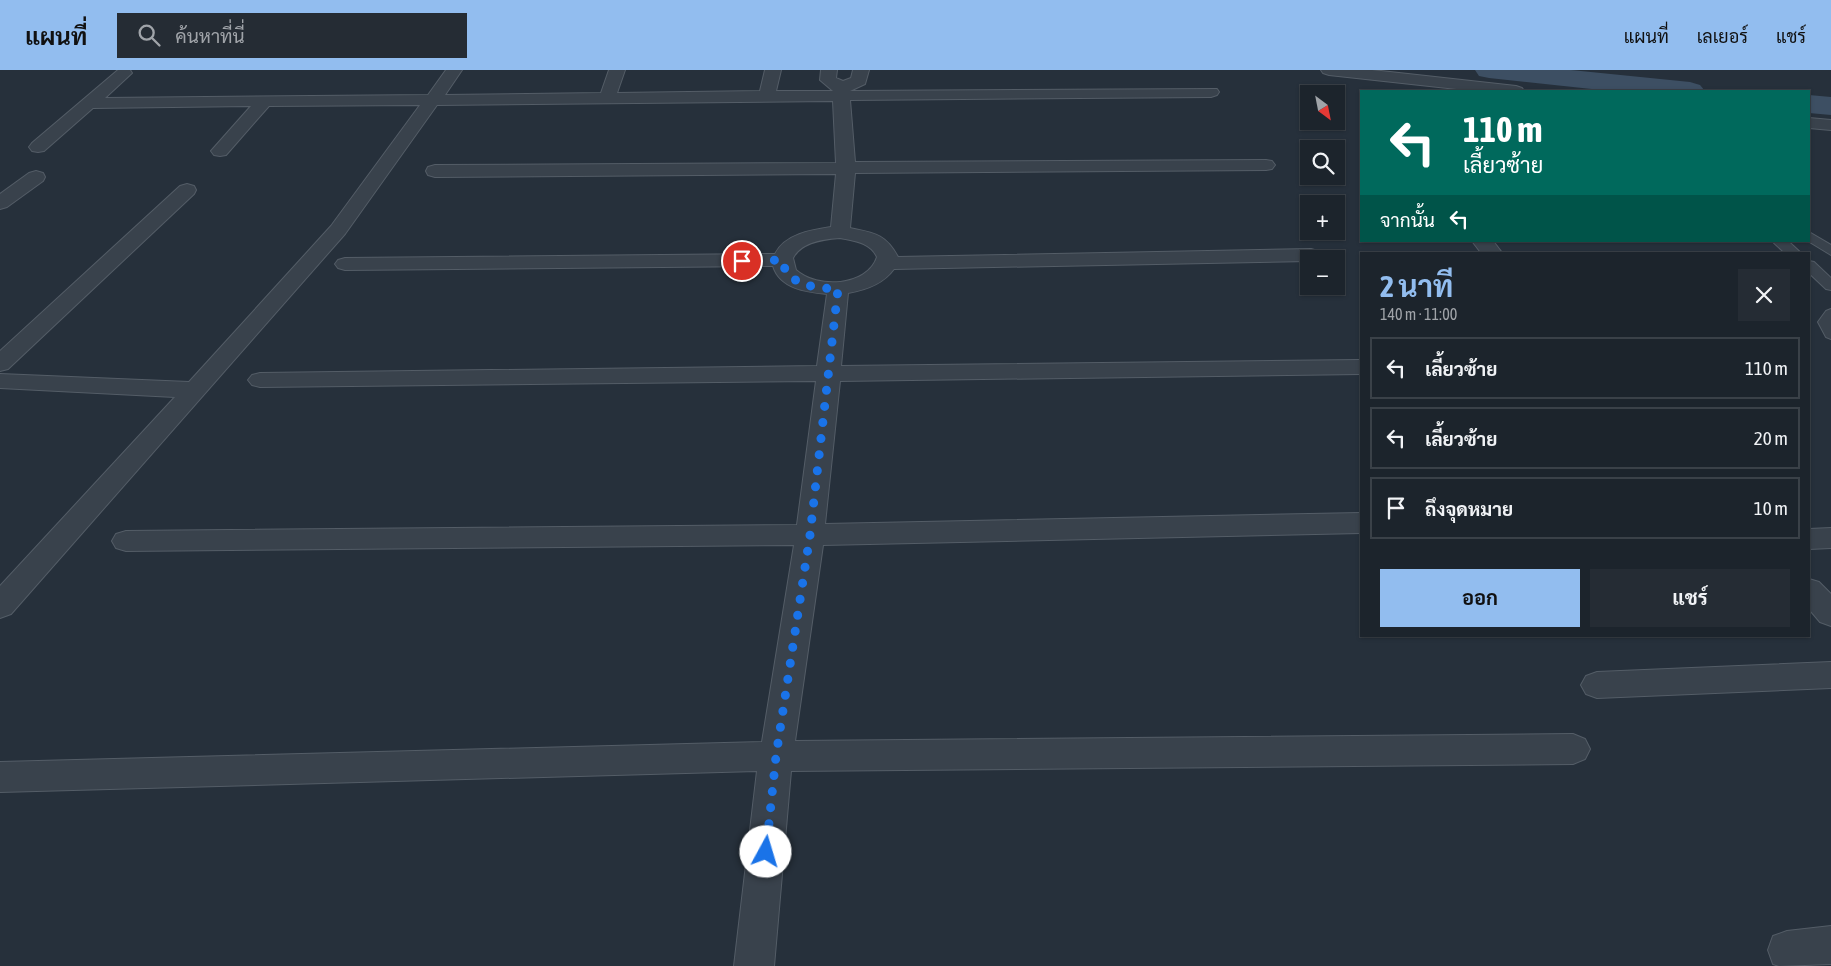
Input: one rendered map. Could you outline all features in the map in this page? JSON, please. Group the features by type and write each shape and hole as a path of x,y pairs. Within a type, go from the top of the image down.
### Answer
{"street":[{"path":"0,606 338,230 454,70"},
{"path":"607,98 617,70"},
{"path":"767,95 772,70"},
{"path":"829,70 828,80 842,92 846,169 840,232"},
{"path":"842,92 860,81 860,70"},
{"path":"1328,70 1507,90"},
{"path":"38,147 124,73"},
{"path":"1354,73 1363,90"},
{"path":"88,103 432,101 842,92 1211,92"},
{"path":"220,151 264,102"},
{"path":"1810,123 1830,126"},
{"path":"435,171 1266,165"},
{"path":"0,203 36,177"},
{"path":"0,364 187,190"},
{"path":"840,232 864,236 882,245 888,254 888,263 882,272 871,280 856,286 838,289 804,285 792,278 784,270 782,260 786,251 795,243 824,233 840,232"},
{"path":"1483,242 1491,252"},
{"path":"888,263 1300,255"},
{"path":"345,264 782,260"},
{"path":"754,966 776,756 810,535 838,289"},
{"path":"260,380 1360,367"},
{"path":"0,381 194,390"},
{"path":"126,541 810,535 1360,523"},
{"path":"1810,539 1831,538"},
{"path":"1810,591 1831,614"},
{"path":"1597,685 1831,675"},
{"path":"0,777 776,756 1573,749"},
{"path":"1787,950 1831,945"}],"lane":[{"path":"1810,237 1831,252"},
{"path":"1780,242 1793,252"},
{"path":"1810,266 1831,286"},
{"path":"1831,314 1826,322 1831,334"}],"waterway":[{"path":"1489,70 1680,90"},
{"path":"1810,104 1831,106"}],"route":[{"path":"742,261 782,260 784,270 792,278 804,285 838,289 810,535 776,756 766,852"}]}
